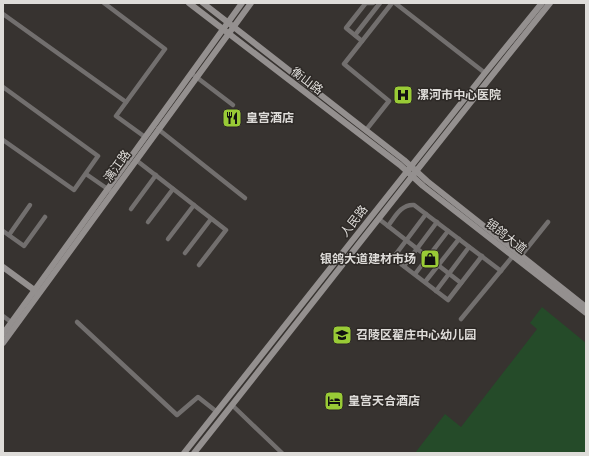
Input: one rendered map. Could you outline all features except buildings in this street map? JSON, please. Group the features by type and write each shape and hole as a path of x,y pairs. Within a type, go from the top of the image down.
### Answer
{"street":[{"path":"104,3 165,49 116,116 145,137"},
{"name":"衡山路","path":"189,3 407,172 414,174"},
{"name":"衡山路","path":"203,3 411,166 414,174"},
{"name":"漓江路","path":"3,343 36,292 110,190 145,137 230,25 242,3"},
{"name":"漓江路","path":"230,25 251,3"},
{"path":"362,41 346,28 364,3 373,3"},
{"path":"354,35 380,3"},
{"path":"366,130 389,101 344,64 393,3 485,73"},
{"name":"人民路","path":"194,453 414,174 485,73 542,5 550,3"},
{"name":"人民路","path":"184,453 411,166 461,108 542,5"},
{"path":"3,14 126,102"},
{"path":"193,75 233,105"},
{"name":"漓江路","path":"110,190 136,160 193,75"},
{"path":"3,88 98,156 74,190 3,140"},
{"path":"158,129 245,198"},
{"path":"136,160 226,230 199,265"},
{"path":"86,174 110,190"},
{"name":"银鸽大道","path":"414,174 423,186 586,307"},
{"path":"131,209 156,176"},
{"path":"148,222 173,189"},
{"path":"8,235 30,205"},
{"path":"168,239 194,205"},
{"path":"388,226 404,207 414,205 501,271"},
{"path":"426,214 393,258 436,291 448,300 482,256"},
{"path":"3,231 24,246 45,217"},
{"path":"379,218 462,283"},
{"path":"185,253 211,219"},
{"path":"404,266 437,222"},
{"path":"462,319 501,271 518,257 548,222"},
{"path":"415,274 448,231"},
{"path":"426,282 459,239"},
{"path":"436,291 469,247"},
{"name":"银鸽大道","path":"518,257 586,312"},
{"path":"3,267 36,292"},
{"name":"漓江路","path":"3,334 36,292"},
{"path":"3,316 11,322"},
{"path":"77,322 177,415 198,397 217,412"},
{"path":"232,404 282,453"}],"green space":[{"path":"542,307 586,343 586,453 415,453 445,414 461,427 537,329 530,323"}],"place":[{"name":"漯河市中心医院","path":"403,95"},
{"name":"皇宫酒店","path":"232,118"},
{"name":"银鸽大道建材市场","path":"430,259"},
{"name":"召陵区翟庄中心幼儿园","path":"342,335"},
{"name":"皇宫天合酒店","path":"334,401"}]}
